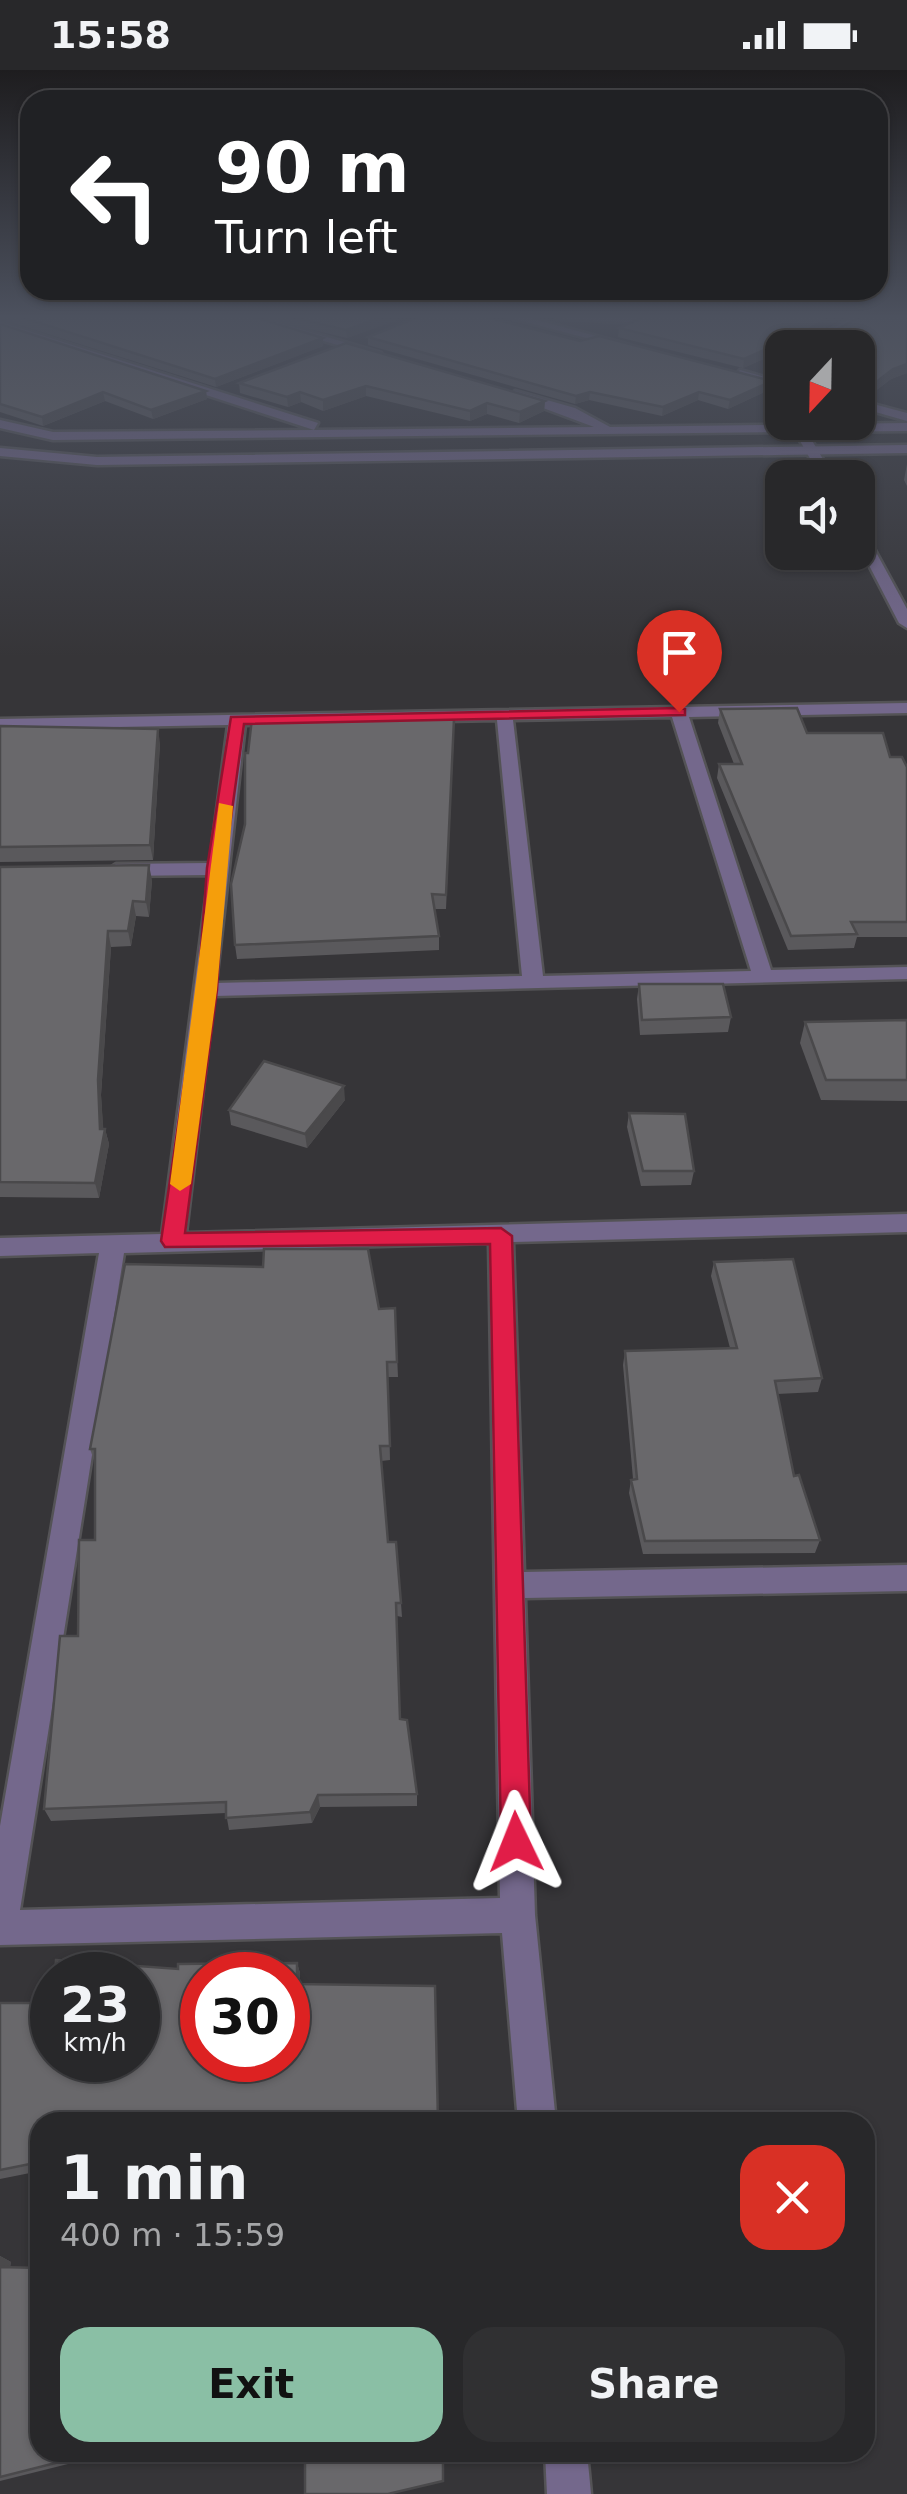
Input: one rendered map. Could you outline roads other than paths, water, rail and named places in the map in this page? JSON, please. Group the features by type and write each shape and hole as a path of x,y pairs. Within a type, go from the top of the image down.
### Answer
{"street":[{"path":"27,430 53,436 317,430"},
{"path":"356,430 692,430"},
{"path":"806,440 818,460"},
{"path":"0,452 117,461 907,448"},
{"path":"875,564 907,623"},
{"path":"888,588 907,588"},
{"path":"0,724 504,712 907,708"},
{"path":"504,712 533,980"},
{"path":"679,712 763,978"},
{"path":"172,1241 208,990 216,868 237,720"},
{"path":"103,870 216,868"},
{"path":"208,990 907,973"},
{"path":"0,1247 907,1222"},
{"path":"501,1236 518,1916 536,2112"},
{"path":"113,1244 0,1927 518,1916"},
{"path":"508,1585 907,1578"},
{"path":"567,2462 570,2494"}]}
